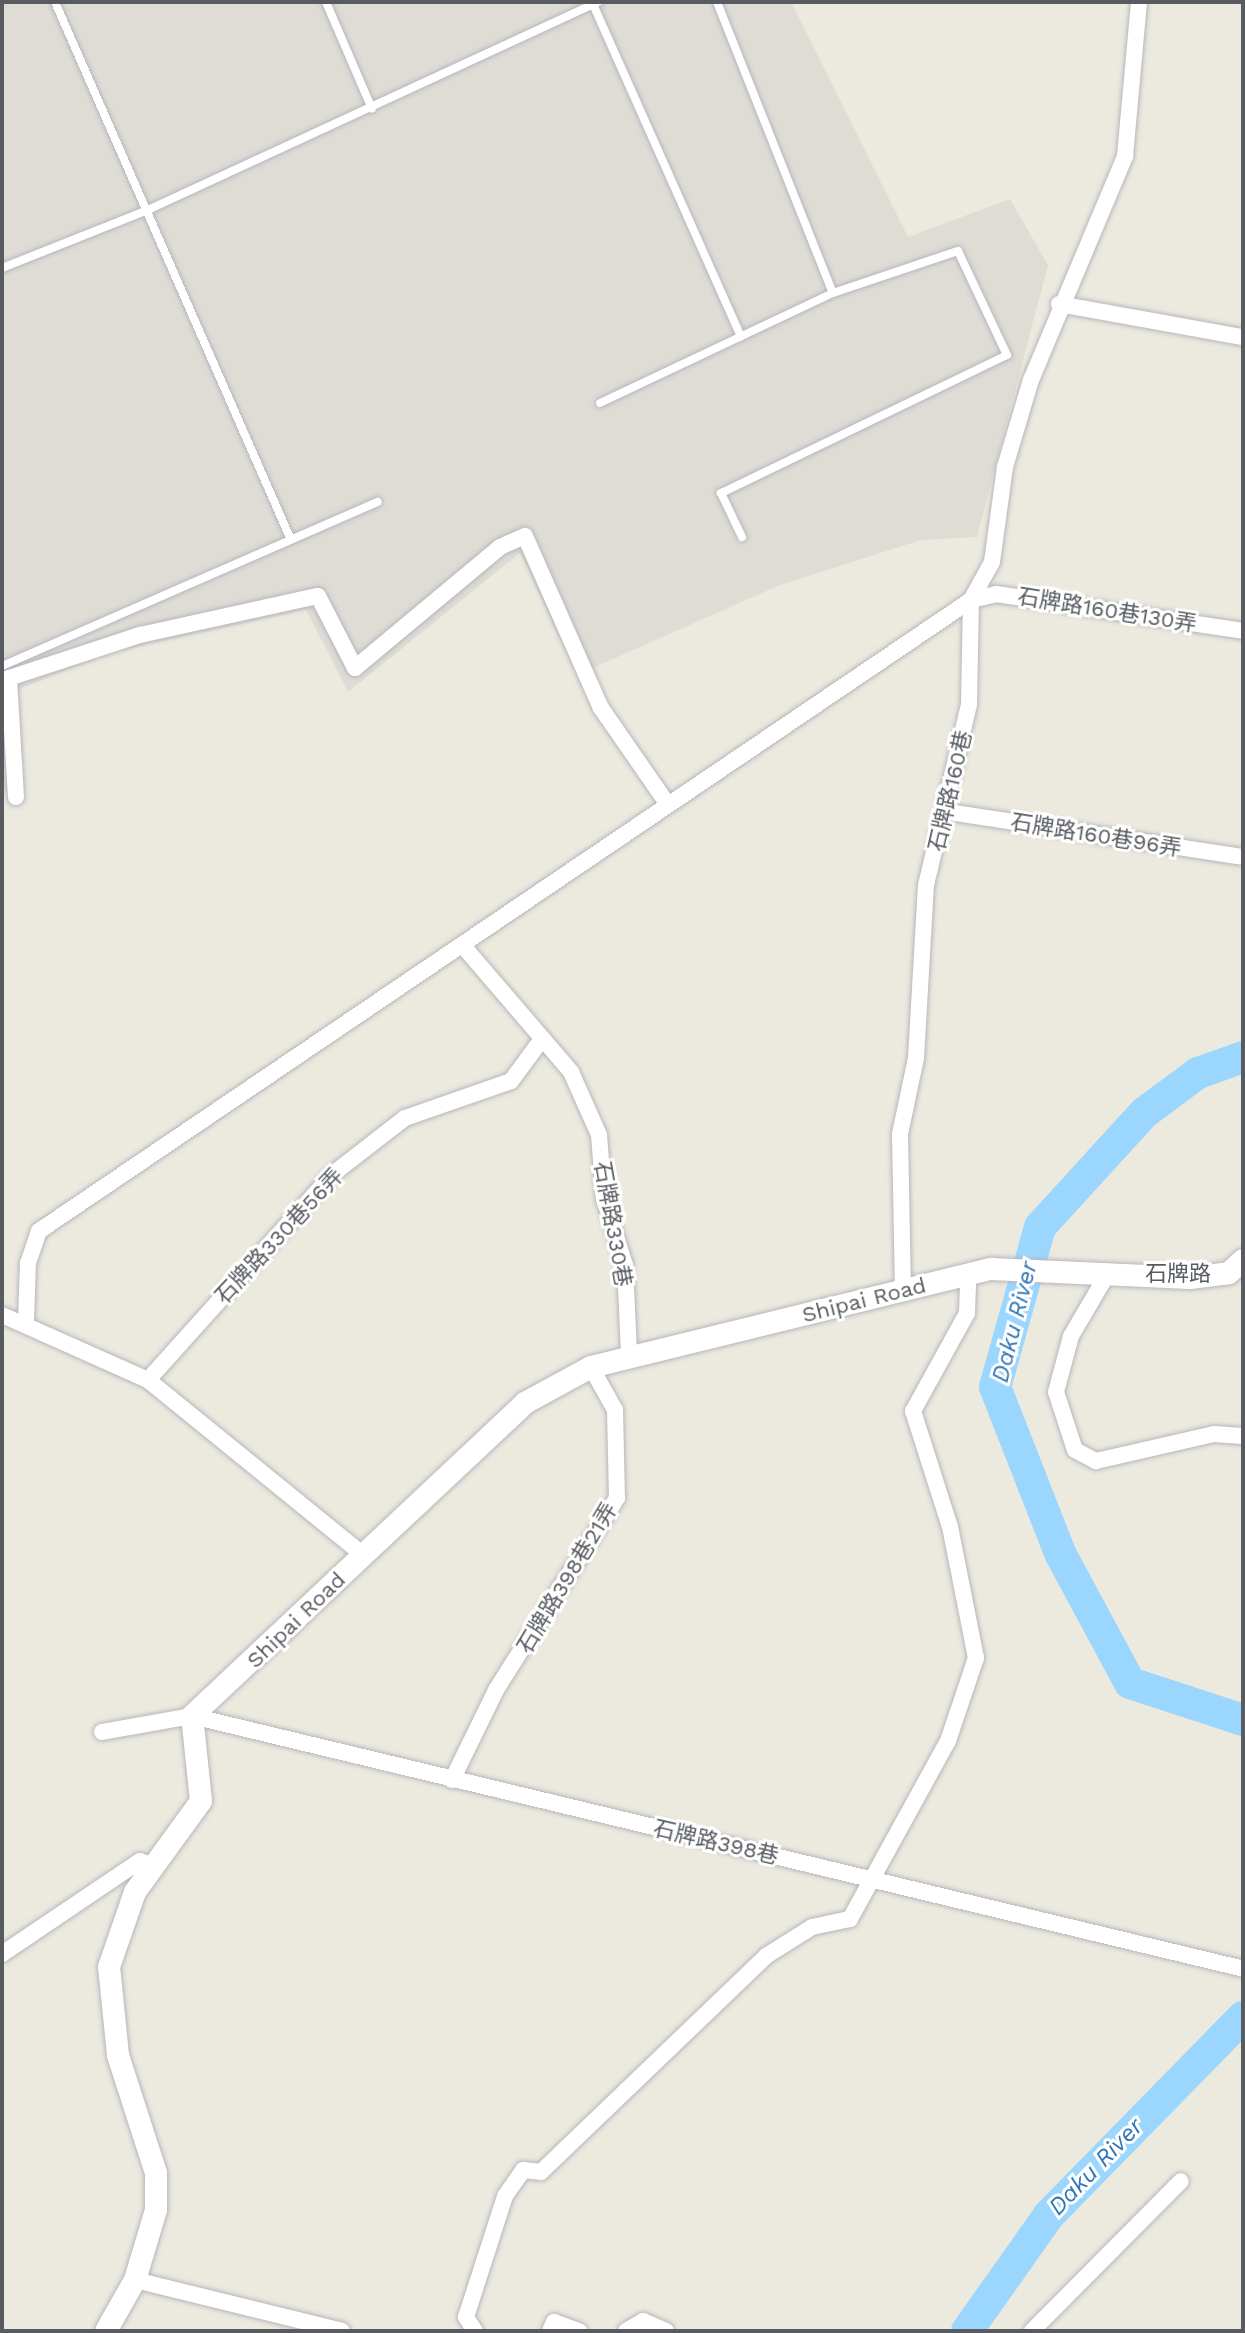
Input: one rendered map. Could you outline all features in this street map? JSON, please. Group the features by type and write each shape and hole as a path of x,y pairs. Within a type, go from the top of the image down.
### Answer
{"street":[{"name":"石牌路160巷","path":"903,1291 900,1134 916,1058 926,885 949,812 969,704 971,600 992,562 1005,467 1059,304 1125,156 1139,2"},
{"path":"1059,304 1243,337"},
{"path":"16,797 9,678 140,635 318,596 355,668 500,547 525,536 601,708 666,802"},
{"name":"石牌路160巷130弄","path":"971,600 996,594 1243,631"},
{"path":"26,1322 28,1263 39,1231 464,947 666,802 971,600"},
{"name":"石牌路160巷96弄","path":"949,812 1243,857"},
{"name":"石牌路330巷","path":"464,947 571,1072 599,1135 604,1198 625,1265 629,1354"},
{"name":"石牌路330巷56弄","path":"148,1380 334,1173 405,1118 511,1081 542,1039"},
{"name":"石牌路","path":"991,1269 1190,1278 1229,1273 1243,1260"},
{"name":"Shipai Road","path":"192,1716 525,1403 591,1367 629,1354 991,1269"},
{"path":"1108,1273 1071,1336 1056,1392 1075,1450 1096,1461 1214,1434 1243,1436"},
{"path":"475,2331 466,2317 505,2196 523,2170 541,2172 766,1956 812,1927 850,1919 875,1880 948,1741 976,1658 950,1527 913,1411 967,1313 968,1275"},
{"path":"2,1315 26,1322 148,1380 363,1555"},
{"name":"石牌路398巷21弄","path":"452,1780 496,1690 617,1498 617,1420 591,1367"},
{"path":"102,1732 192,1716 201,1801 135,1892 109,1967 118,2055 156,2173 156,2210 135,2280 106,2331"},
{"name":"石牌路398巷","path":"192,1716 1240,1968"},
{"path":"2,1954 140,1861 154,1866"},
{"path":"1032,2331 1181,2181"},
{"path":"135,2280 342,2331"},
{"path":"626,2331 643,2321 666,2331"},
{"path":"550,2331 554,2322 579,2331"}],"lane":[{"path":"55,2 150,209 291,540"},
{"path":"326,2 372,109"},
{"path":"717,2 833,293"},
{"path":"2,268 150,209 372,109 594,3 741,336"},
{"path":"600,403 833,293 958,251 1007,355 721,493 742,537"},
{"path":"2,666 378,502"}],"shaded area":[{"path":"2,2 791,2 908,237 1010,199 1048,265 977,537 921,540 780,585 577,675 520,553 348,692 306,610 113,652 14,691 11,789 2,793"}],"waterway":[{"name":"Daku River","path":"1243,1057 1198,1073 1144,1113 1040,1227 995,1387 1061,1555 1130,1683 1243,1720"},
{"name":"Daku River","path":"967,2331 1049,2215 1243,2017"}]}
